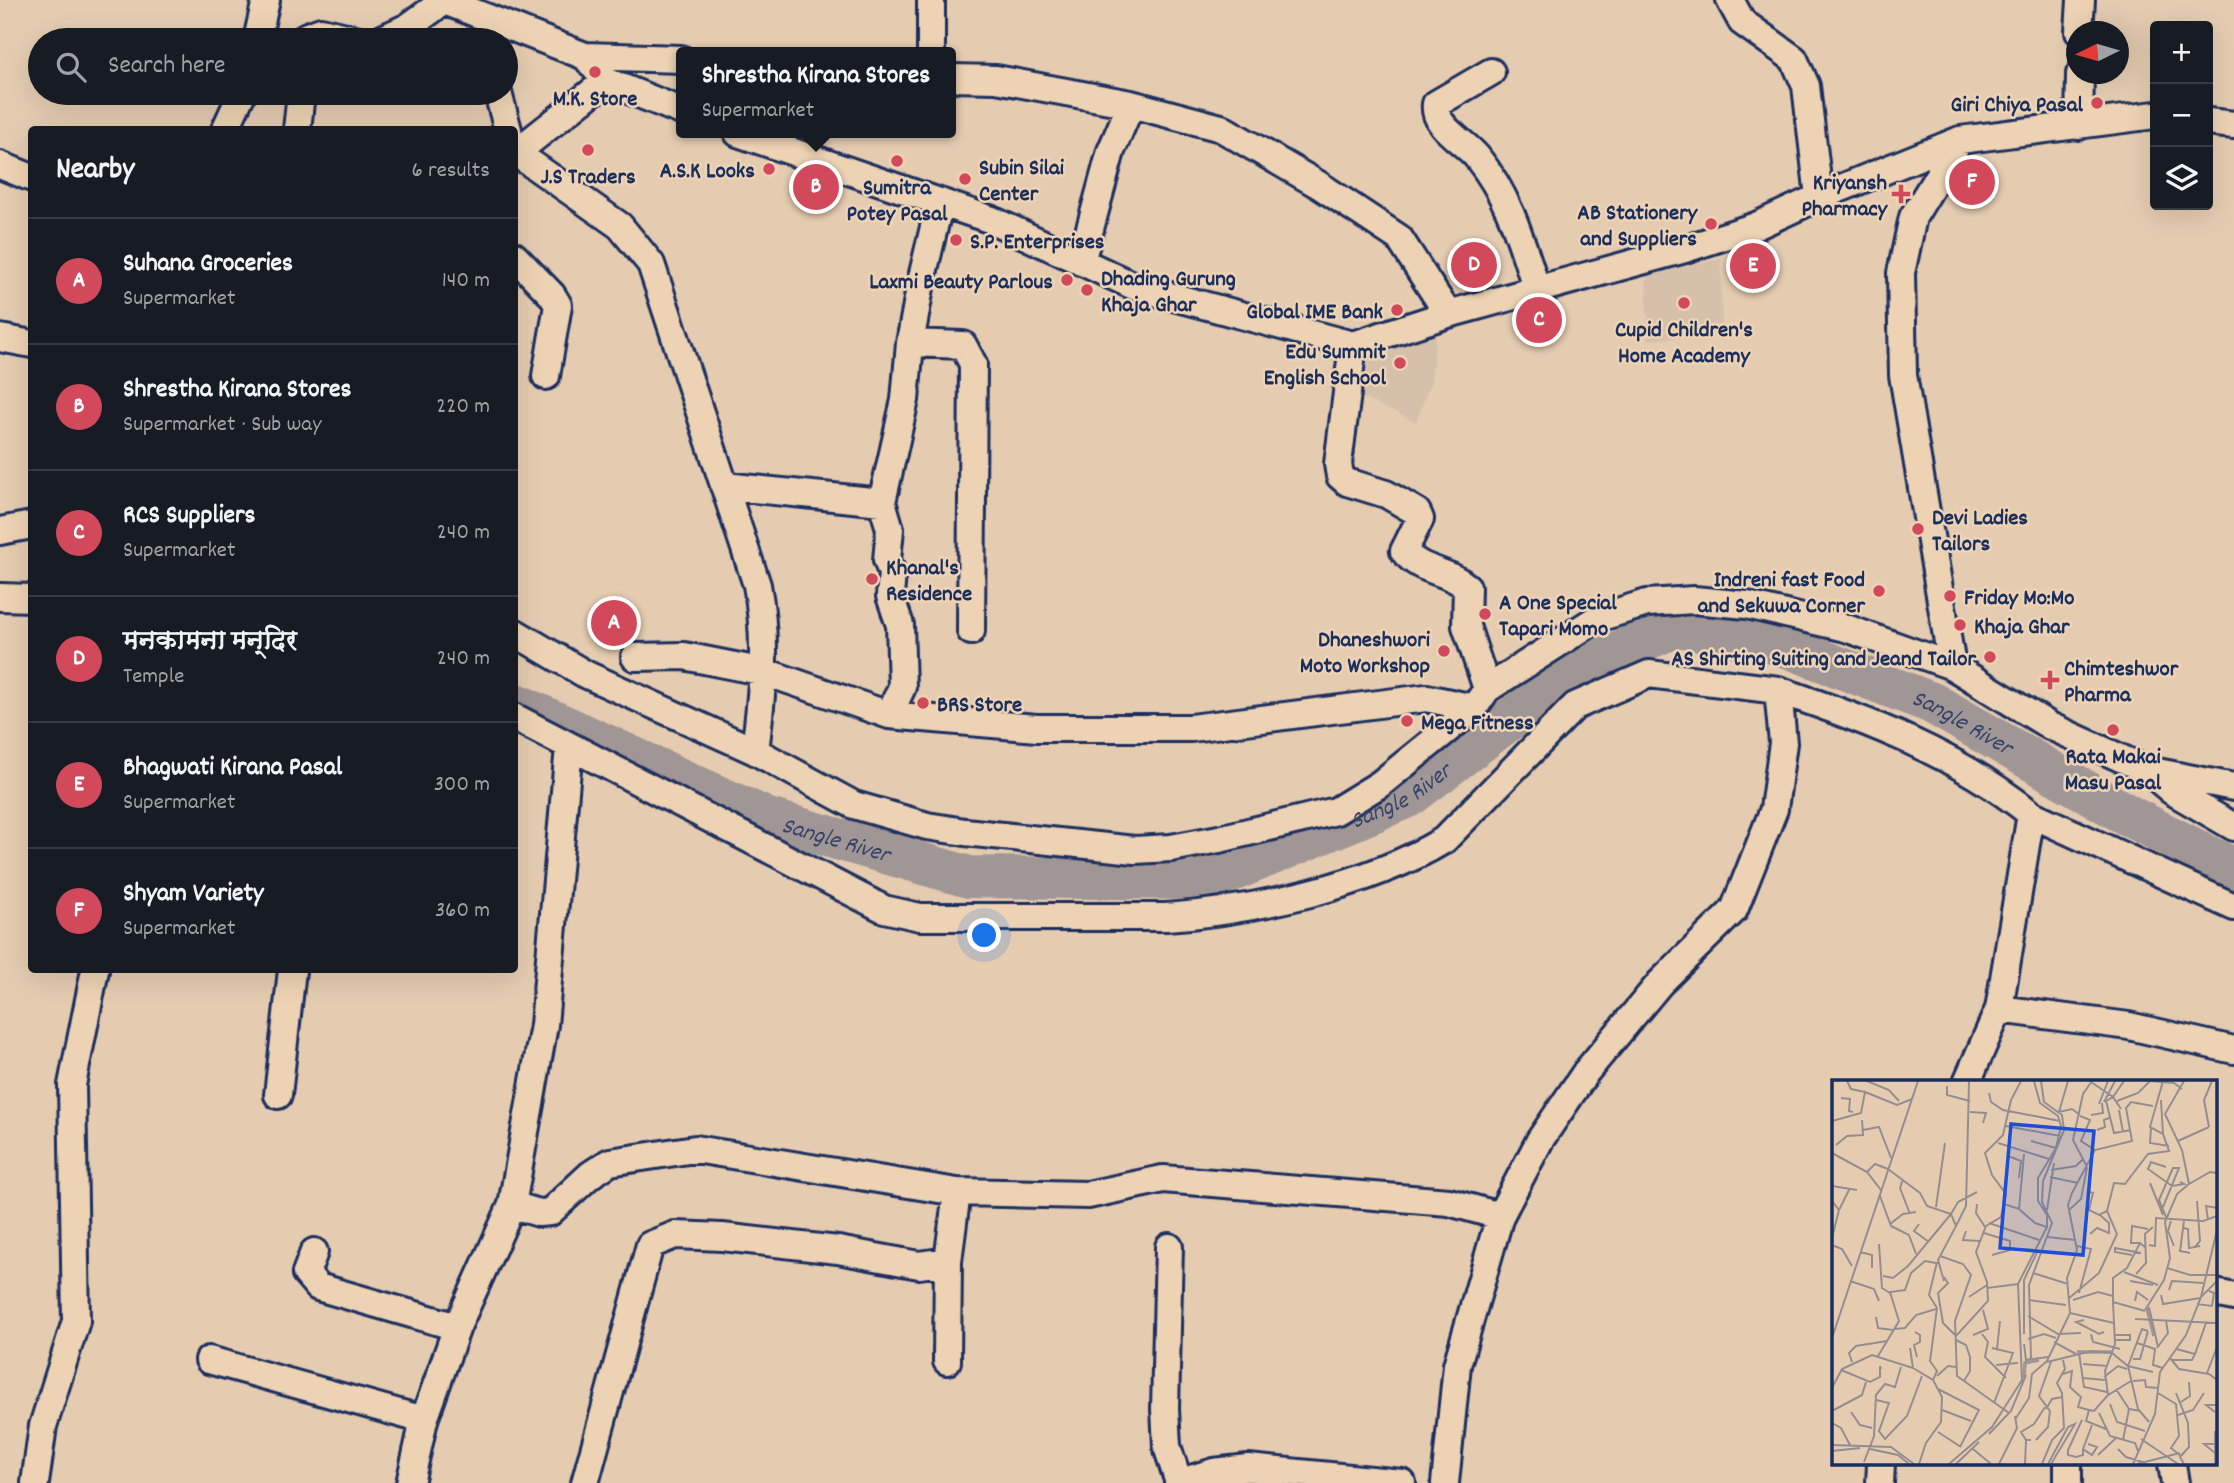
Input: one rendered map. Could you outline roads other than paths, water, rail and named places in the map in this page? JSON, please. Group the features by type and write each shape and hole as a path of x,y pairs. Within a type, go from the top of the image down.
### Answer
{"street":[{"path":"260,28 266,0"},
{"path":"406,28 443,0 513,28"},
{"path":"931,0 931,47"},
{"path":"1730,0 1742,22 1794,59 1806,86 1819,197"},
{"path":"2080,21 2081,0"},
{"path":"477,14 481,28"},
{"path":"518,30 585,56 676,59"},
{"path":"585,56 606,81 676,109"},
{"path":"1491,72 1436,104 1435,113 1476,155 1507,199 1537,289"},
{"path":"956,78 996,79 1131,104 1222,128 1319,185 1399,239 1448,314"},
{"path":"518,143 606,81"},
{"path":"2079,126 2080,84"},
{"path":"1081,262 1111,151 1131,104"},
{"path":"227,126 236,105"},
{"path":"297,126 300,105"},
{"path":"501,105 507,126"},
{"path":"753,138 992,220 1136,287 1353,345 1448,314 1685,249 1756,226 1960,139 2150,116"},
{"path":"2213,123 2234,125"},
{"path":"1952,666 1903,375 1901,273 1913,217 1960,139"},
{"path":"518,150 620,226 651,264 757,585 764,617 765,672 755,751"},
{"path":"0,165 28,176"},
{"path":"889,715 902,687 900,625 890,596 892,573 887,560 890,528 882,502 890,478 905,400 910,343 940,202"},
{"path":"518,260 552,295 558,305 546,376"},
{"path":"0,338 28,343"},
{"path":"910,343 963,345 973,364 971,632"},
{"path":"1353,345 1338,464 1340,476 1347,482 1386,494 1418,512 1420,519 1404,551 1413,563 1458,579 1467,587 1466,626 1481,698"},
{"path":"724,486 882,502"},
{"path":"0,531 28,527"},
{"path":"0,597 28,598"},
{"path":"518,634 585,674 755,751 855,805 927,826 1135,850 1171,848 1336,811 1380,784 1481,698 1598,618 1647,603 1693,600 1747,605 1846,628 1952,666 2050,726 2147,770 2234,787"},
{"path":"635,657 684,656 765,672 889,715 1037,728 1191,728 1426,698 1481,698"},
{"path":"518,719 884,909 920,917 1166,917 1201,915 1324,890 1422,854 1444,840 1575,706 1648,674 1778,690 1894,731 2010,797 2031,814 2234,907"},
{"path":"1445,1483 1458,1365 1500,1216 1540,1140 1586,1072 1660,983 1734,910 1774,808 1783,743 1778,690"},
{"path":"410,1483 424,1420 457,1327 512,1205 544,1026 569,747"},
{"path":"2147,770 2172,791 2234,827"},
{"path":"1968,1080 1999,1009 2031,814"},
{"path":"34,1483 43,1426 76,1321 72,1086 94,973"},
{"path":"278,1096 292,973"},
{"path":"1999,1009 2129,1026 2234,1050"},
{"path":"512,1205 539,1213 550,1212 590,1175 610,1162 695,1149 957,1192 1088,1195 1163,1179 1449,1202 1500,1216"},
{"path":"947,1361 948,1261 957,1192"},
{"path":"585,1483 650,1245 675,1235 722,1237 838,1250 919,1265 948,1261"},
{"path":"1169,1247 1165,1409 1167,1446 1179,1483 1214,1472 1248,1468 1402,1483"},
{"path":"314,1252 306,1273 318,1287 457,1327"},
{"path":"2216,1293 2234,1297"},
{"path":"208,1360 424,1420"}],"waterway":[{"name":"Sangle River","path":"518,705 768,819 969,877 1213,879 1408,797 1572,672 1677,626 1779,644 1932,703 2131,817 2234,869"}],"place":[{"name":"M.K. Store","path":"595,72"},
{"name":"Giri Chiya Pasal","path":"2097,103"},
{"name":"J.S Traders","path":"588,150"},
{"name":"Sumitra Potey Pasal","path":"897,161"},
{"name":"A.S.K Looks","path":"769,169"},
{"name":"Subin Silai Center","path":"965,179"},
{"name":"Shyam Variety","path":"1972,182"},
{"name":"Shrestha Kirana Stores","path":"816,187"},
{"name":"Kriyansh Pharmacy","path":"1901,194"},
{"name":"AB Stationery and Suppliers","path":"1711,224"},
{"name":"S.P. Enterprises","path":"956,240"},
{"name":"मनकामना मन्दिर","path":"1474,265"},
{"name":"Bhagwati Kirana Pasal","path":"1753,266"},
{"name":"Laxmi Beauty Parlous","path":"1067,280"},
{"name":"Dhading Gurung Khaja Ghar","path":"1087,290"},
{"name":"Cupid Children's Home Academy","path":"1684,303"},
{"name":"Global IME Bank","path":"1397,310"},
{"name":"RCS Suppliers","path":"1539,320"},
{"name":"Edu Summit English School","path":"1400,363"},
{"name":"Devi Ladies Tailors","path":"1918,529"},
{"name":"Khanal's Residence","path":"872,579"},
{"name":"Indreni fast Food and Sekuwa Corner","path":"1879,591"},
{"name":"Friday Mo:Mo","path":"1950,596"},
{"name":"A One Special Tapari Momo","path":"1485,614"},
{"name":"Suhana Groceries","path":"614,623"},
{"name":"Khaja Ghar","path":"1960,625"},
{"name":"Dhaneshwori Moto Workshop","path":"1444,651"},
{"name":"AS Shirting Suiting and Jeand Tailor","path":"1990,657"},
{"name":"Chimteshwor Pharma","path":"2050,680"},
{"name":"BRS Store","path":"923,703"},
{"name":"Mega Fitness","path":"1407,721"},
{"name":"Rata Makai Masu Pasal","path":"2113,730"}]}
